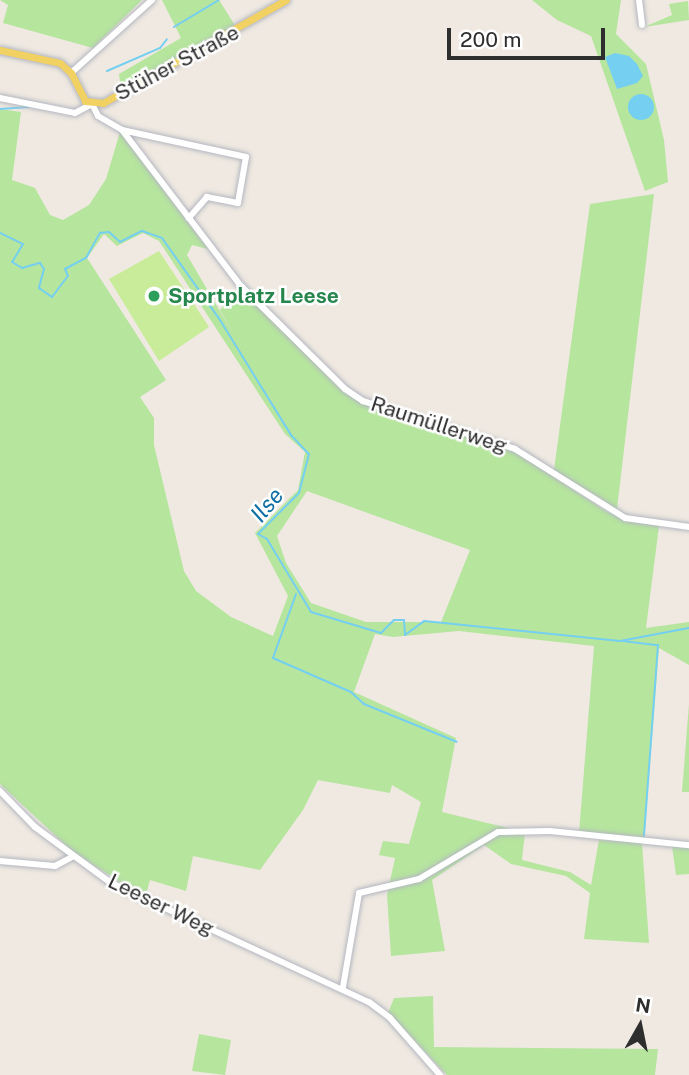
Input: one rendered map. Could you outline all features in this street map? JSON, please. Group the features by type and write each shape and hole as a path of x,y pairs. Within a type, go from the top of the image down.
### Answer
{"main road":[{"name":"Stüher Straße","path":"71,73 80,94 92,104 103,103 286,0"},
{"path":"0,50 52,60 71,73"}],"street":[{"path":"639,0 642,25"},
{"path":"71,73 148,2"},
{"path":"0,98 75,113 92,104"},
{"name":"Raumüllerweg","path":"92,104 99,116 121,130 240,285 345,389 363,401 493,439 625,518 689,527"},
{"path":"121,130 246,157 238,203 207,197 189,218"},
{"name":"Leeser Weg","path":"0,791 72,857 147,903 344,987 390,1018 440,1075"},
{"path":"344,987 359,892 366,887 390,888 419,879 499,832 550,831 689,845"},
{"path":"0,861 55,866 72,857"}],"green space":[{"path":"0,0 142,0 93,48 3,23 8,5"},
{"path":"162,0 219,0 236,27 121,90 119,74 181,38"},
{"path":"532,0 621,0 616,34 646,64 664,140 668,182 645,191 591,36 557,20"},
{"path":"688,1 689,20 644,27 672,15 669,4"},
{"path":"0,109 21,112 12,180 35,188 50,215 63,220 89,205 106,179 120,132 208,249 192,245 187,255 234,335 220,310 239,286 362,403 508,447 607,512 659,526 646,628 689,622 689,665 659,648 644,841 579,833 594,646 459,631 393,637 375,634 354,692 456,738 442,812 525,832 522,860 570,872 591,885 599,840 642,843 649,943 584,939 590,893 566,876 511,864 484,845 432,880 445,951 391,956 387,895 395,858 379,855 383,841 409,844 421,802 392,785 390,793 318,780 303,810 260,870 193,856 186,891 150,880 145,898 72,851 0,784","holes":["143,233 159,241 285,434 305,452 298,490 255,533 288,596 273,636 231,617 196,591 184,571 154,445 154,418 140,397 166,380 87,258 104,234 117,246","307,491 470,550 441,622 366,622 311,603 286,563 277,536"]},
{"path":"654,194 617,509 554,470 590,204"},
{"name":"Sportplatz Leese","path":"159,251 209,327 159,361 109,279"},
{"path":"689,704 689,792 682,792"},
{"path":"672,846 689,847 689,874 676,875"},
{"path":"433,996 434,1047 658,1049 655,1075 447,1075 388,1013 394,998"},
{"path":"199,1034 231,1040 225,1075 192,1071"}],"water":[{"path":"615,53 629,56 637,64 643,76 637,83 617,89 605,57"},
{"path":"641,94 650,98 654,107 650,116 641,120 632,116 628,107 632,98"}],"waterway":[{"path":"174,27 219,0"},
{"path":"107,71 160,48 167,39"},
{"path":"0,109 29,107"},
{"name":"Ilse","path":"0,233 23,244 12,262 22,268 40,263 44,269 39,288 52,297 68,276 65,269 86,258 100,233 109,232 120,242 142,231 162,238 220,320 291,435 309,454 299,493 258,534 267,539 311,612 381,633 394,620 404,620 405,635 424,621 620,641 689,628"},
{"path":"296,594 273,658 351,692 364,704 457,742"},
{"path":"623,641 658,645 644,836"}],"place":[{"name":"Sportplatz Leese","path":"154,296"}]}
